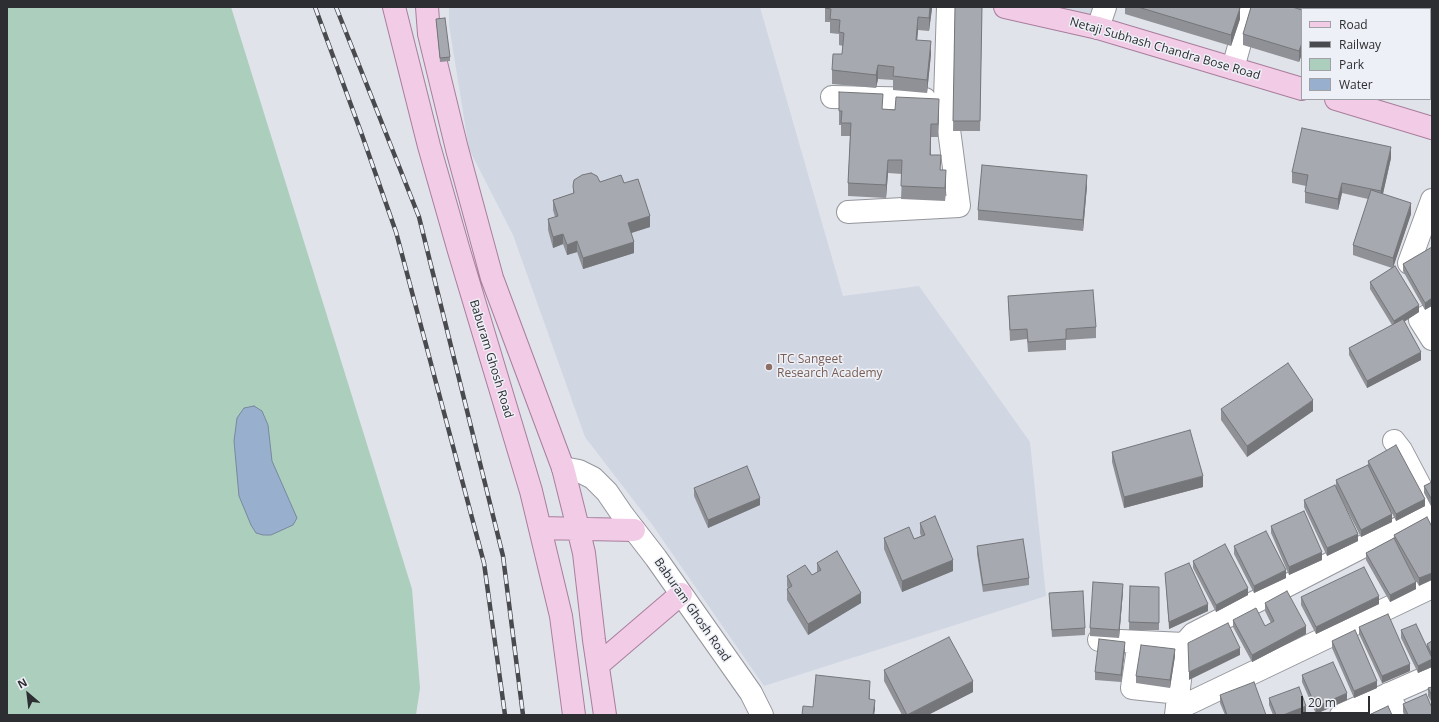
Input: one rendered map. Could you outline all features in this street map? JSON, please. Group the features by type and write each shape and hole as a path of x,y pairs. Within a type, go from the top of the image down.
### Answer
{"main road":[{"name":"Baburam Ghosh Road","path":"394,7 429,146 485,340 519,450 540,528 561,616 574,715"},
{"path":"426,7 429,34 457,149 492,278 563,468 584,553 605,715"},
{"name":"Netaji Subhash Chandra Bose Road","path":"1005,7 1098,28 1301,89"},
{"path":"1339,100 1432,128"},
{"path":"485,340 512,332"},
{"path":"540,528 634,530"},
{"path":"598,665 681,594"}],"street":[{"path":"848,212 959,206 944,99 948,7"},
{"path":"1098,28 1105,7"},
{"path":"1233,68 1250,7"},
{"path":"832,97 944,99"},
{"path":"1409,263 1432,200"},
{"path":"1432,313 1420,320 1432,339"},
{"path":"1178,705 1184,644 1193,634 1430,516 1426,483 1394,440"},
{"name":"Baburam Ghosh Road","path":"563,468 579,471 593,478 607,492 751,693 762,715"},
{"path":"1139,642 1132,688 1178,705 1432,587"},
{"path":"1099,640 1184,644"},
{"path":"1341,715 1432,675"},
{"path":"1388,694 1399,715"}],"shaded area":[{"name":"ITC Sangeet Research Academy","path":"449,7 760,7 843,296 919,286 1030,442 1046,596 764,686 651,523 585,437 513,235 469,149 449,25"},
{"path":"1053,7 1098,7 1094,18"}],"green space":[{"path":"7,7 231,7 412,589 420,688 416,715 7,715"}],"water":[{"path":"254,406 262,411 268,425 272,461 297,518 293,525 271,535 256,533 251,525 239,496 234,441 237,418 244,408"}],"building":[{"path":"825,7 930,7 929,18 918,17 916,40 931,41 927,80 893,76 894,67 878,65 876,75 832,70 833,54 842,54 844,33 839,32 840,20 830,19 831,9"},
{"path":"955,7 982,7 980,121 953,121"},
{"path":"1138,7 1235,7 1240,8 1231,35"},
{"path":"1251,7 1292,7 1301,10 1301,46 1299,51 1243,34"},
{"path":"1343,7 1394,7 1394,8"},
{"path":"445,18 450,57 440,58 436,19"},
{"path":"839,92 883,94 882,109 895,110 896,97 939,99 938,124 931,124 930,155 941,155 940,170 946,170 945,188 901,186 902,160 888,160 886,185 848,183 851,123 841,123 842,111 839,111"},
{"path":"1302,128 1391,147 1381,191 1342,183 1338,199 1305,192 1308,175 1292,172"},
{"path":"982,165 1087,175 1083,220 978,210"},
{"path":"591,173 597,176 600,182 621,175 624,183 638,179 650,216 628,223 634,242 583,258 577,241 567,245 563,234 553,237 548,219 558,216 553,200 574,193 574,180 582,175"},
{"path":"1371,190 1411,203 1393,258 1353,245"},
{"path":"1432,247 1432,298 1425,303 1403,264"},
{"path":"1395,266 1419,305 1394,321 1370,282"},
{"path":"1093,290 1096,327 1066,329 1066,339 1028,342 1027,329 1010,330 1008,296"},
{"path":"1403,319 1421,352 1367,381 1349,348"},
{"path":"1288,363 1313,400 1247,446 1221,409"},
{"path":"1190,430 1203,476 1124,497 1112,452"},
{"path":"1396,445 1425,499 1396,514 1368,461"},
{"path":"1368,465 1392,514 1361,530 1336,480"},
{"path":"747,466 760,498 708,520 694,488"},
{"path":"1432,482 1432,500 1424,486"},
{"path":"1335,485 1358,534 1327,548 1304,500"},
{"path":"1304,511 1322,552 1289,567 1271,526"},
{"path":"935,516 953,560 902,581 884,538 909,527 914,539 925,535 920,523"},
{"path":"1427,517 1432,527 1432,573 1419,578 1394,535"},
{"path":"1266,531 1286,570 1254,586 1234,546"},
{"path":"1394,538 1416,582 1390,595 1366,553"},
{"path":"1023,539 1029,578 983,585 977,546"},
{"path":"1225,544 1248,588 1216,605 1193,561"},
{"path":"837,551 861,593 808,624 787,589 792,586 787,576 805,565 812,575 821,570 817,563"},
{"path":"1189,563 1208,604 1169,622 1165,573"},
{"path":"1364,567 1379,596 1316,627 1301,597"},
{"path":"1093,582 1123,584 1119,630 1090,628"},
{"path":"1130,586 1159,587 1159,623 1129,622"},
{"path":"1083,591 1085,628 1052,630 1049,593"},
{"path":"1287,591 1306,626 1252,655 1233,620 1256,608 1265,626 1274,621 1265,603"},
{"path":"1388,614 1410,664 1382,676 1359,627"},
{"path":"1228,623 1240,648 1189,672 1188,643"},
{"path":"1416,624 1432,658 1418,666 1401,630"},
{"path":"1355,630 1377,681 1354,691 1332,641"},
{"path":"949,637 973,681 907,715 884,670"},
{"path":"1099,639 1125,642 1121,675 1095,672"},
{"path":"1432,641 1432,655 1427,644"},
{"path":"1141,645 1175,649 1170,680 1136,676"},
{"path":"1333,662 1347,693 1316,707 1302,675"},
{"path":"816,675 870,681 869,699 875,700 873,715 802,715 803,706 813,707"},
{"path":"1254,682 1266,715 1227,715 1220,695"},
{"path":"1299,687 1306,706 1283,715 1276,715 1269,698"},
{"path":"1432,687 1432,696 1428,688"},
{"path":"1426,694 1432,708 1432,715 1408,715 1403,704"},
{"path":"1388,706 1392,715 1369,715"}],"railway":[{"path":"315,7 396,232 484,563 505,715"},
{"path":"336,7 419,217 503,556 523,715"}],"place":[{"name":"ITC Sangeet Research Academy","path":"769,367"}]}
